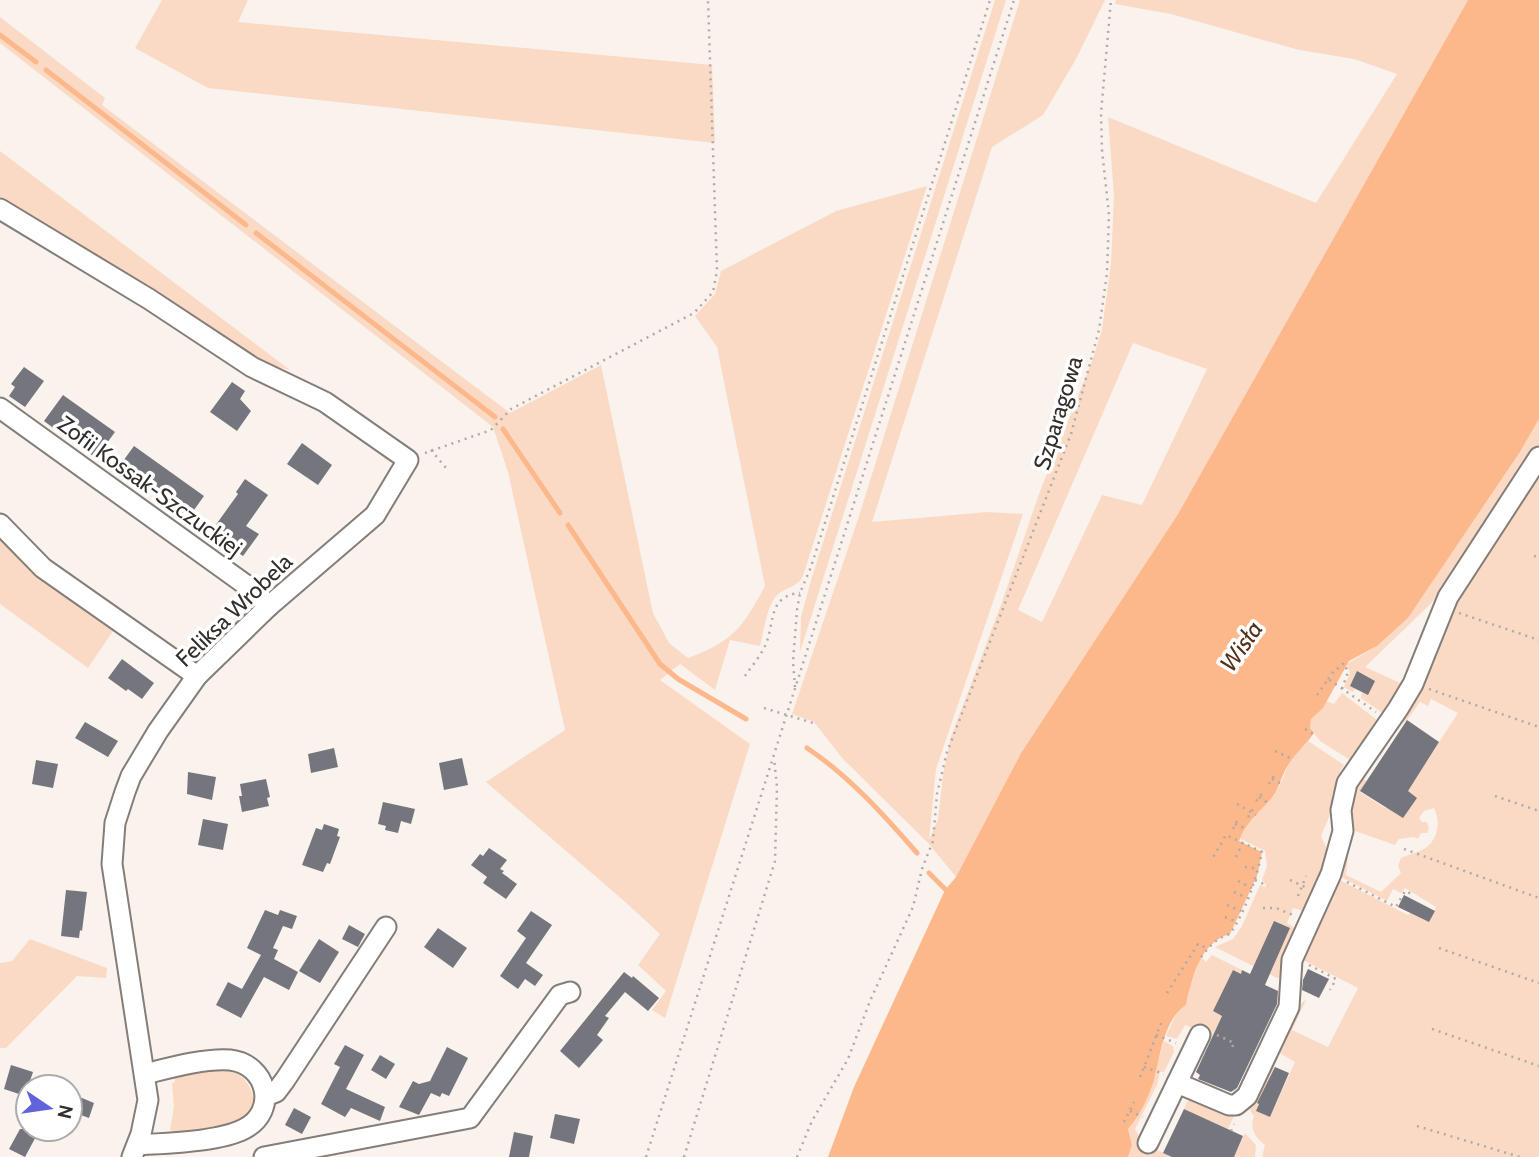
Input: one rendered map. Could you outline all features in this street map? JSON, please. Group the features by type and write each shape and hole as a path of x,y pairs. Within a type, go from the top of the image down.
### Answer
{"street":[{"path":"0,209 149,299 252,367 325,402 408,460"},
{"name":"Zofii Kossak-Szczuckiej","path":"0,408 253,590 269,607"},
{"path":"1177,1083 1229,1105 1236,1105 1247,1096 1289,1007 1293,958 1331,874 1343,831 1341,810 1346,783 1412,691 1448,597 1539,457"},
{"name":"Feliksa Wrobela","path":"386,927 285,1080 276,1092 266,1096 258,1120 236,1133 135,1151 148,1100 114,884 112,837 118,809 131,776 197,676 269,607 375,515 408,460"},
{"path":"0,524 43,568 197,676"},
{"path":"264,1157 470,1118 560,995 569,992"},
{"path":"1148,1143 1177,1083 1207,1035"},
{"path":"145,1074 231,1060 252,1071 261,1081 266,1096"}],"path":[{"path":"408,460 453,441 491,430 511,409 694,313 713,292 717,271 708,0"},
{"path":"796,688 793,662 800,593 811,567 990,0"},
{"path":"646,1157 1014,0"},
{"name":"Szparagowa","path":"797,1157 812,1121 848,1059 875,989 907,923 933,841 937,794 947,752 1071,434 1099,330 1107,273 1109,215 1101,113 1111,0"},
{"path":"431,450 446,468"},
{"path":"746,676 765,647 777,604 785,597 800,593"},
{"path":"1456,612 1539,640"},
{"path":"1317,695 1335,670 1344,663 1348,672 1342,688"},
{"path":"1328,679 1389,723"},
{"path":"1412,691 1539,727"},
{"path":"764,708 813,723"},
{"path":"1305,729 1316,736"},
{"path":"1275,751 1292,759"},
{"path":"684,1157 775,861 774,756"},
{"path":"1269,784 1275,774"},
{"path":"1272,779 1282,784"},
{"path":"1256,801 1263,792"},
{"path":"1494,796 1539,811"},
{"path":"1259,797 1268,803"},
{"path":"1237,804 1256,815"},
{"path":"1248,817 1254,807"},
{"path":"1233,829 1238,819"},
{"path":"1235,824 1244,828"},
{"path":"1201,957 1208,948 1230,934 1237,922 1259,869 1262,852 1226,835 1211,861"},
{"path":"1236,857 1241,841"},
{"path":"1404,849 1539,898"},
{"path":"1245,867 1259,869"},
{"path":"1331,874 1396,907 1405,891 1414,895"},
{"path":"1298,895 1306,876"},
{"path":"1255,880 1268,886"},
{"path":"1238,881 1252,887"},
{"path":"1234,892 1247,898"},
{"path":"1227,905 1241,911"},
{"path":"1263,908 1276,908 1293,915"},
{"path":"1224,917 1237,922"},
{"path":"1167,993 1198,944 1208,948"},
{"path":"1439,948 1539,983"},
{"path":"1321,972 1336,979 1330,990"},
{"path":"1140,1077 1161,1021"},
{"path":"1432,1029 1539,1066"},
{"path":"1156,1035 1165,1038"},
{"path":"1207,1035 1234,1043 1231,1050"},
{"path":"1144,1067 1155,1071"},
{"path":"1124,1122 1134,1102"},
{"path":"1130,1111 1139,1115"},
{"path":"1418,1126 1520,1157"}],"shaded area":[{"path":"162,0 248,0 238,22 712,65 715,143 208,88 135,48"},
{"path":"995,0 1006,0 800,652 801,617 812,577"},
{"path":"1020,0 1105,0 1076,59 1043,115 992,147 872,522 988,512 1023,514 936,769 929,840 938,819 951,737 1102,330 1111,263 1114,196 1108,117 1316,203 1397,74 1354,59 1299,50 1171,14 1115,4 1116,0 1468,0 1178,514 1021,753 956,877 929,844 843,759 814,722 792,714 859,516","holes":["1133,343 1207,369 1142,505 1102,495 1042,622 1018,610"]},
{"path":"0,17 105,98 102,105 510,413 601,365 653,613 669,643 688,658 716,646 735,631 743,623 765,586 717,347 695,316 715,294 721,271 836,211 927,186 803,576 798,583 776,596 768,614 760,646 730,640 715,690 680,664 660,680 750,744 665,1018 652,1010 666,991 638,965 660,934 486,782 565,730 508,472 493,427 0,43"},
{"path":"0,151 290,370 261,363 0,201"},
{"path":"1539,419 1539,450 1449,586 1365,667 1407,686 1384,714 1361,698 1362,692 1356,689 1352,692 1344,687 1350,673 1347,664 1377,646 1408,618 1520,452"},
{"path":"1539,469 1539,1157 1262,1157 1265,1145 1253,1129 1254,1116 1250,1104 1271,1065 1275,1067 1256,1111 1270,1117 1295,1062 1276,1051 1296,1007 1306,1000 1292,1030 1328,1047 1358,988 1297,957 1334,877 1408,915 1410,913 1429,922 1436,907 1405,888 1401,893 1393,889 1387,901 1335,874 1342,857 1348,856 1346,875 1381,892 1401,873 1398,866 1401,858 1428,846 1437,828 1434,808 1424,811 1419,818 1422,822 1427,822 1429,828 1427,833 1421,833 1418,839 1399,839 1395,845 1355,831 1346,819 1356,775 1367,781 1360,792 1385,808 1416,798 1400,785 1419,773 1458,713 1431,699 1428,706 1420,702 1407,720 1396,728 1447,615"},
{"path":"0,537 117,625 88,668 0,604"},
{"path":"1342,693 1382,724 1355,763 1320,741 1310,728 1311,719 1326,701 1334,704"},
{"path":"1308,741 1344,765 1340,771 1342,775 1337,790 1332,793 1332,810 1321,836 1332,860 1304,911 1293,908 1287,923 1296,929 1286,970 1277,978 1215,947 1233,939 1242,926 1260,885 1267,886 1262,880 1267,866 1265,851 1239,838 1275,793 1294,756"},
{"path":"30,939 107,968 106,978 77,976 6,1048 0,1048 0,963 12,961"},
{"path":"1212,955 1242,970 1241,974 1233,970 1213,1011 1222,1016 1212,1036 1185,1025 1177,1039 1166,1036 1178,1010 1186,1005 1201,957 1206,962"},
{"path":"1164,1041 1173,1046 1174,1052 1164,1072 1160,1072 1157,1085 1135,1129 1143,1143 1172,1157 1128,1157 1132,1145 1128,1129 1142,1109"},
{"path":"224,1068 237,1073 247,1083 253,1095 254,1109 238,1124 173,1134 170,1130 174,1107 174,1076"},
{"path":"1191,1094 1235,1114 1228,1129 1184,1109"},
{"path":"1245,1133 1256,1145 1255,1157 1234,1157"}],"water":[{"name":"Wisła","path":"1468,0 1539,0 1539,419 1520,452 1408,618 1377,646 1349,661 1323,708 1311,719 1310,728 1314,733 1290,762 1272,797 1244,830 1239,841 1262,852 1257,876 1230,934 1220,938 1204,953 1191,984 1186,1005 1168,1029 1150,1093 1128,1129 1132,1145 1128,1157 828,1157 854,1087 945,890 956,877 1021,753 1178,514"}],"building":[{"path":"24,367 44,381 25,407 9,396 15,387 11,384"},
{"path":"232,382 245,391 240,399 251,411 237,431 210,412"},
{"path":"63,395 115,432 96,458 80,447 86,438 66,424 60,433 44,421"},
{"path":"302,443 332,465 318,485 287,464"},
{"path":"134,446 204,496 189,517 156,494 158,490 137,475 131,484 115,472"},
{"path":"245,479 268,495 246,526 259,534 243,556 210,533 238,494 236,492"},
{"path":"122,659 154,683 142,699 108,678"},
{"path":"1357,671 1375,681 1368,695 1350,686"},
{"path":"1407,720 1439,742 1408,791 1417,798 1403,818 1360,791"},
{"path":"85,722 118,741 108,757 75,738"},
{"path":"334,748 338,767 311,773 308,754"},
{"path":"462,758 468,785 444,790 439,763"},
{"path":"36,760 58,764 53,788 32,784"},
{"path":"188,772 216,777 212,800 187,794"},
{"path":"266,779 269,806 242,812 240,784"},
{"path":"383,802 415,809 411,824 401,821 398,833 385,830 386,826 378,824"},
{"path":"203,819 228,824 223,850 198,845"},
{"path":"324,824 339,829 337,836 340,837 330,864 327,863 323,872 302,865 316,828 322,830"},
{"path":"489,848 507,860 500,869 517,884 506,899 483,883 487,877 471,865"},
{"path":"66,890 87,892 79,938 61,936"},
{"path":"1404,895 1435,911 1429,922 1398,907"},
{"path":"265,910 278,915 280,910 297,916 292,929 283,926 273,948 278,950 274,959 298,972 289,990 264,977 241,1018 216,1005 228,982 242,989 261,955 247,948"},
{"path":"531,911 552,925 526,963 543,975 535,986 525,979 518,989 500,976 526,938 517,931"},
{"path":"1274,921 1290,928 1265,985 1278,991 1277,1004 1237,1088 1231,1092 1198,1079 1200,1075 1196,1072 1222,1016 1213,1011 1233,970 1250,974"},
{"path":"349,925 365,934 358,947 342,939"},
{"path":"438,928 467,948 453,968 424,947"},
{"path":"319,939 339,952 320,983 299,971"},
{"path":"1308,969 1329,979 1319,998 1302,990"},
{"path":"624,972 632,978 633,976 659,998 648,1011 625,992 605,1016 609,1018 597,1035 603,1040 579,1068 560,1051"},
{"path":"345,1045 364,1055 346,1089 385,1107 380,1121 351,1108 345,1117 321,1104 340,1067 334,1064"},
{"path":"447,1047 468,1058 449,1096 442,1093 440,1097 431,1093 419,1115 399,1107 413,1081 419,1084 430,1081"},
{"path":"380,1055 395,1064 386,1079 371,1070"},
{"path":"11,1065 33,1072 14,1073 14,1092 4,1089"},
{"path":"1275,1067 1289,1073 1270,1117 1256,1111 1259,1104 1257,1103"},
{"path":"84,1099 94,1103 89,1118 84,1116"},
{"path":"294,1108 311,1117 302,1134 285,1125"},
{"path":"1184,1109 1243,1136 1234,1157 1172,1157 1163,1153"},
{"path":"555,1114 580,1119 574,1144 550,1138"},
{"path":"514,1132 533,1136 529,1157 509,1157"},
{"path":"14,1140 14,1143 32,1143 25,1157 9,1149"}],"waterway":[{"path":"0,35 36,62"},
{"path":"46,70 246,225"},
{"path":"256,233 495,417"},
{"path":"503,429 560,513"},
{"path":"568,525 660,664 678,679 746,719"},
{"path":"807,748 852,784 917,853"},
{"path":"929,873 949,893"}]}
